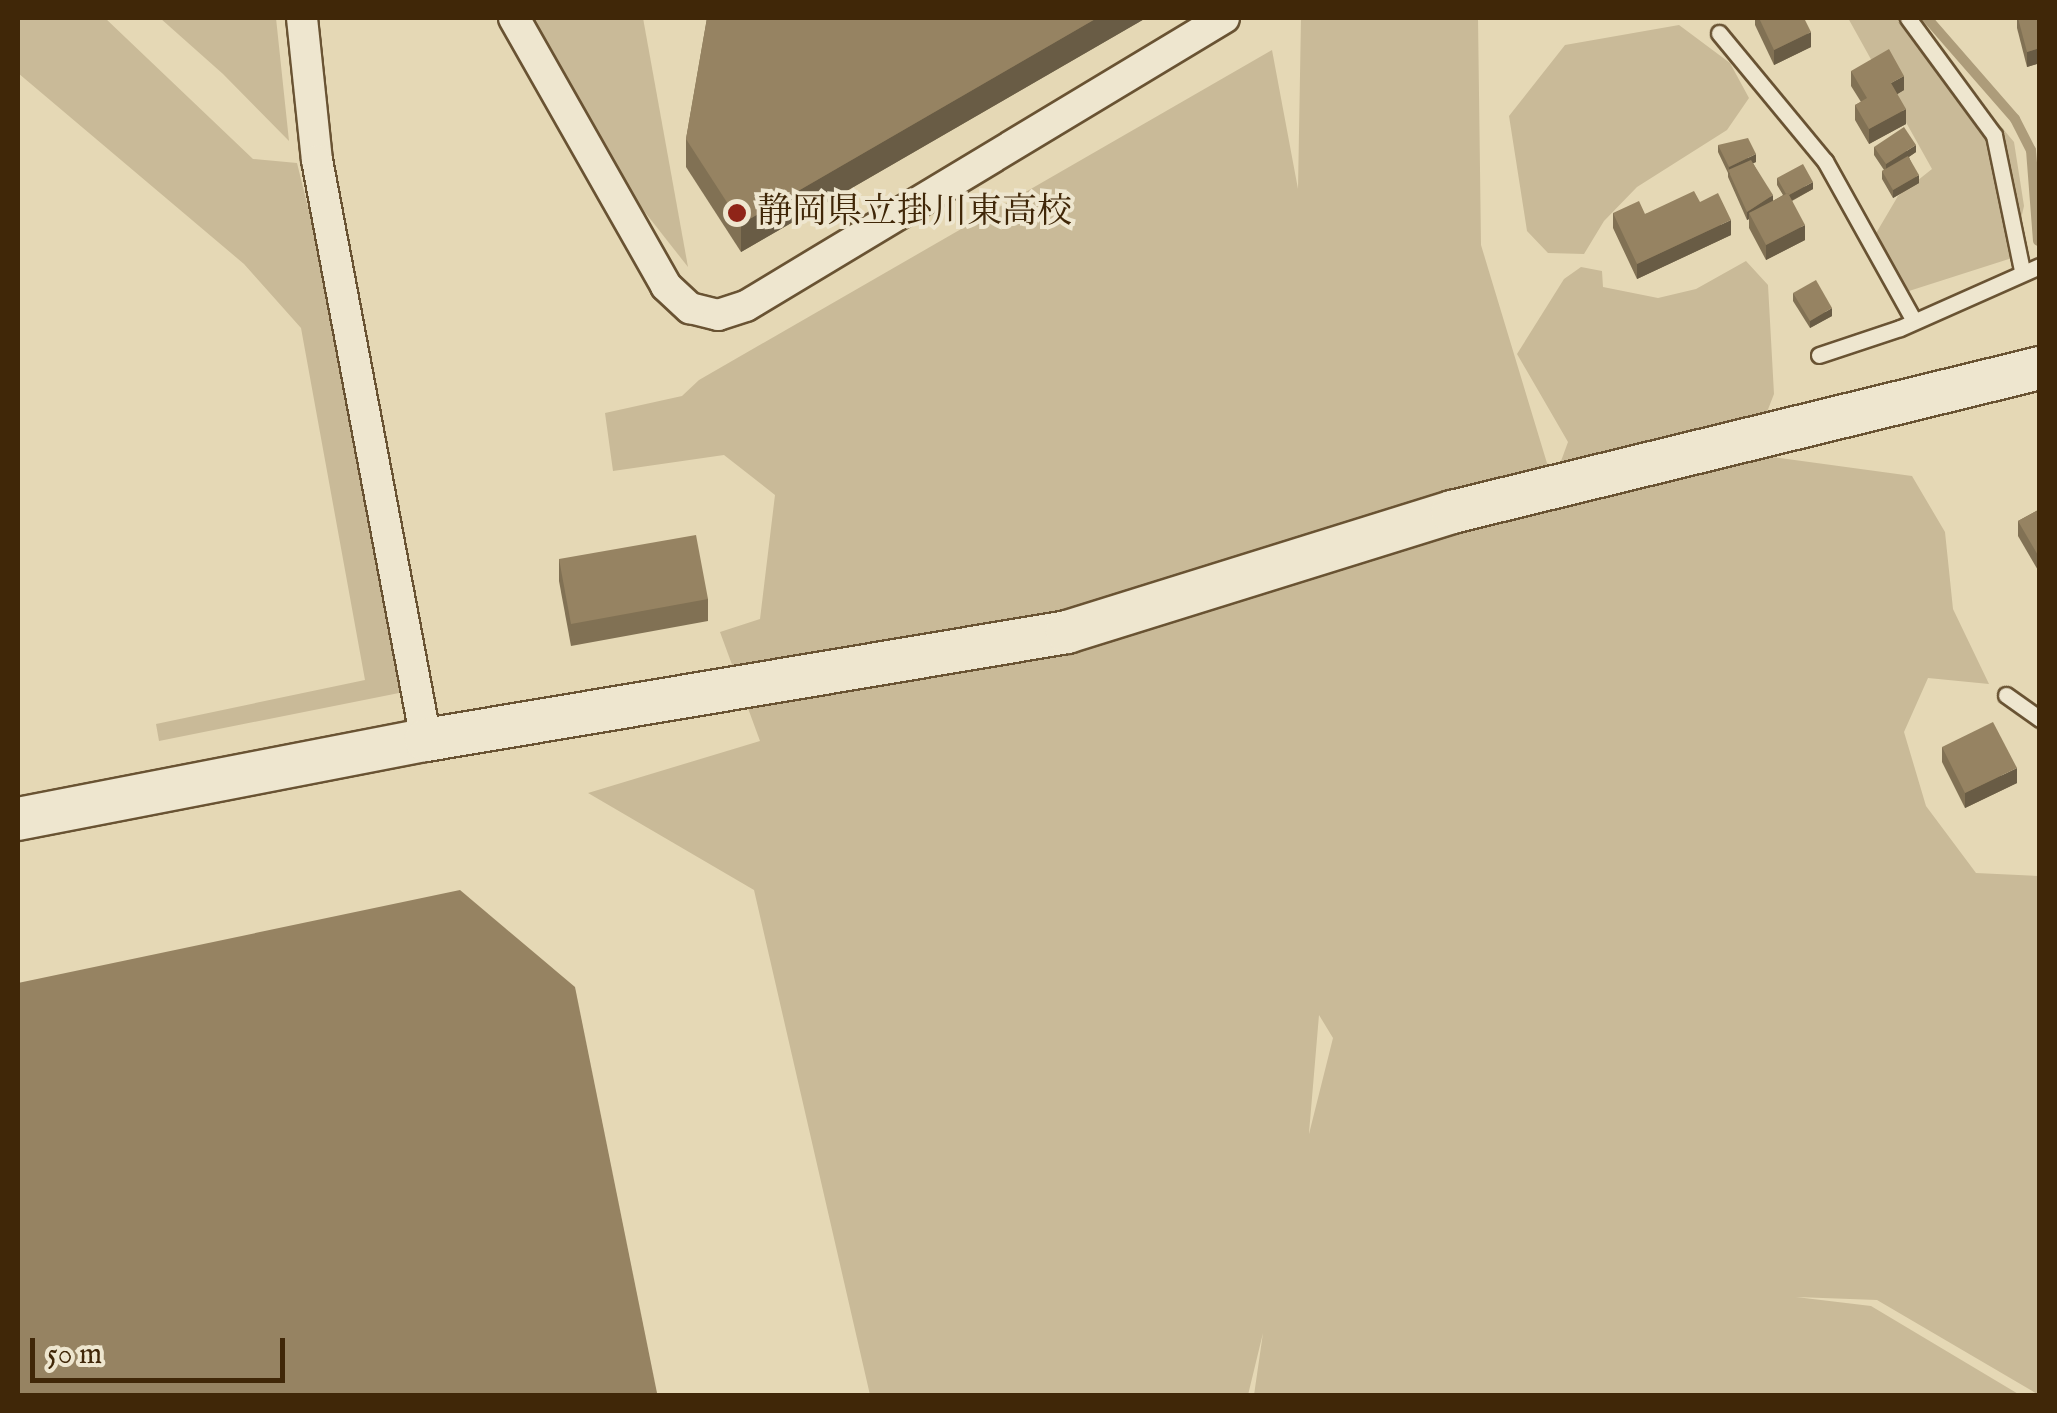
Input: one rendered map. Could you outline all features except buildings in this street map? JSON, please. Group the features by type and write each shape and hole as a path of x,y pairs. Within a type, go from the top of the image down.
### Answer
{"street":[{"path":"302,18 316,160 426,740"},
{"path":"514,18 666,286 690,308 718,315 746,306 1224,18"},
{"path":"18,819 426,740 1067,632 1452,512 2040,368"}],"lane":[{"path":"1908,18 1994,135 2022,270"},
{"path":"1718,33 1825,161 1914,321"},
{"path":"1819,355 1914,321 2022,270 2040,266"},
{"path":"2006,695 2040,719"}],"shaded area":[{"path":"18,18 105,18 253,159 297,163 351,380 404,692 159,741 156,724 365,680 301,328 244,264 18,73"},
{"path":"160,18 276,18 289,141 223,74"},
{"path":"524,18 643,18 688,267 559,103"},
{"path":"1301,18 1478,18 1481,245 1553,483 1568,442 1517,354 1564,279 1581,267 1602,271 1603,287 1658,298 1696,289 1746,261 1768,285 1774,394 1760,430 1678,444 1912,476 1945,532 1953,609 1989,684 1928,678 1904,732 1926,806 1976,873 2039,876 2039,1395 1877,1300 1796,1297 1871,1306 2020,1395 1254,1395 1263,1333 1248,1395 870,1395 754,890 588,793 760,741 720,632 760,619 775,495 724,455 613,471 605,413 682,396 699,380 1272,50 1298,189","holes":["1319,1015 1333,1038 1309,1134"]},
{"path":"1848,18 1910,18 2014,142 2024,206 2012,258 1909,291 1875,235 1898,196 1932,169"},
{"path":"1679,25 1730,63 1749,98 1727,130 1637,187 1604,221 1584,254 1548,253 1527,231 1509,116 1565,45"}],"waterway":[{"path":"1927,18 2015,119 2031,150 2038,241"}],"place":[{"name":"静岡県立掛川東高校","path":"737,213"}]}
